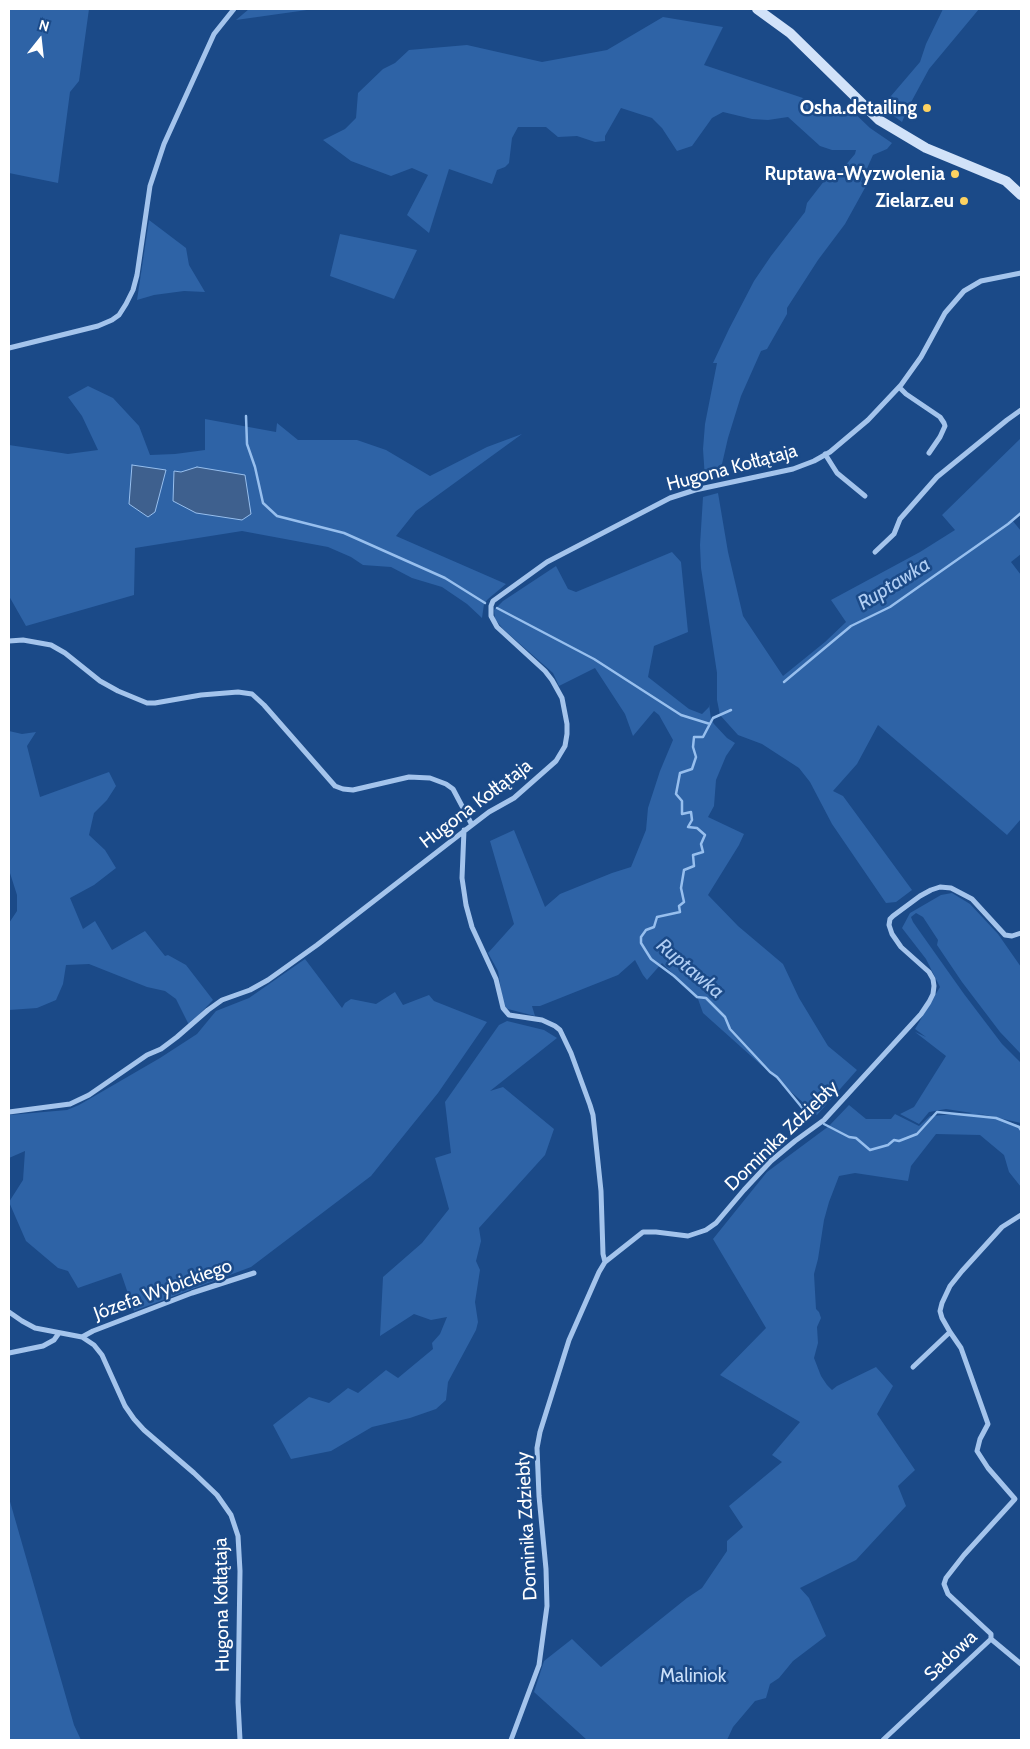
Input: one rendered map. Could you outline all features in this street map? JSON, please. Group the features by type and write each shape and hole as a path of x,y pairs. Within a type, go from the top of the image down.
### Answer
{"street":[{"path":"9,348 98,326 119,315 133,290 137,275 150,186 164,144 214,34 234,9"},
{"path":"757,9 790,33 879,120 926,148 1006,181 1021,194"},
{"name":"Hugona Kołłątaja","path":"9,1112 70,1104 89,1095 147,1055 161,1049 222,1000 250,990 268,980 317,945 464,830 489,812 514,798 556,761 565,746 567,734 565,710 558,689 545,671 497,627 491,616 493,601 547,562 674,497 696,490 792,469 825,454 847,439 868,420 899,387 921,357 945,313 964,291 981,281 1021,273"},
{"path":"899,387 906,394 940,417 944,423 940,437 929,453"},
{"path":"875,552 894,534 900,518 937,477 1021,410"},
{"path":"825,454 836,473 865,496"},
{"path":"9,641 23,640 51,645 65,653 100,681 147,703 201,695 238,692 252,694 264,705 335,786 353,790 409,777 430,778 453,789 472,825"},
{"path":"464,830 462,878 466,905 472,927 496,979 503,1008 509,1015 542,1020 560,1030 592,1110 602,1191 603,1254 605,1262"},
{"name":"Dominika Zdziebły","path":"511,1740 539,1665 547,1606 537,1448 540,1432 569,1340 605,1262 643,1232 688,1236 706,1230 716,1223 771,1161 824,1120 921,1014 933,994 933,979 929,972 902,947 892,934 889,925 890,919 893,916 920,896 940,888 951,888 972,899 1005,935 1012,936 1021,933"},
{"path":"913,1367 950,1332 940,1311 950,1286 1002,1227 1021,1215"},
{"name":"Józefa Wybickiego","path":"82,1337 192,1293 254,1273"},
{"path":"9,1312 35,1328 82,1337"},
{"name":"Sadowa","path":"883,1740 991,1639 991,1634 948,1594 944,1584 946,1578 964,1555 1015,1499 988,1468 977,1451 980,1439 988,1424 961,1348 950,1332"},
{"path":"9,1353 44,1346 54,1340 58,1333"},
{"name":"Hugona Kołłątaja","path":"82,1337 94,1345 102,1355 125,1406 134,1419 217,1495 228,1510 235,1525 239,1543 240,1571 238,1702 240,1740"},
{"path":"991,1639 1021,1664"}],"green space":[{"path":"9,9 89,9 79,81 70,92 58,183 9,173"},
{"path":"249,9 314,9 236,20"},
{"path":"943,9 979,9 929,69 902,122 880,106 920,62 926,44"},
{"path":"663,17 723,27 704,65 806,99 839,114 848,107 870,128 892,143 887,149 873,155 861,182 866,186 845,224 818,260 787,308 787,314 767,349 761,351 741,396 728,438 719,477 705,479 703,449 705,424 717,363 713,363 754,281 805,212 807,203 828,176 838,174 855,154 856,150 832,150 820,146 788,117 768,120 752,119 723,112 712,118 692,146 677,151 662,128 652,118 621,108 605,136 605,141 595,142 577,136 558,137 546,127 518,127 512,138 509,163 497,170 492,184 449,169 429,233 407,215 428,175 412,168 391,176 351,161 323,140 345,129 356,118 358,93 383,69 395,63 409,50 467,45 542,62 607,50"},
{"path":"149,220 186,248 189,265 205,292 184,291 154,295 137,300"},
{"path":"340,234 417,250 394,299 330,276"},
{"path":"88,386 113,398 139,426 150,455 205,450 205,419 276,432 277,423 298,440 357,440 386,450 430,476 487,447 522,434 416,511 396,536 506,584 484,604 482,618 467,604 442,587 412,578 391,567 363,565 351,557 328,547 242,531 135,548 134,595 26,626 9,596 9,445 68,454 98,450 82,416 68,397"},
{"path":"1021,438 1021,512 1012,520 1021,531 1021,554 1011,562 1021,575 1021,819 1007,835 878,725 857,764 833,791 843,796 912,890 896,902 886,903 832,824 810,782 799,768 762,744 738,735 720,715 717,700 717,673 701,568 700,545 703,497 718,493 728,552 743,616 783,676 825,642 846,622 831,600 920,552 955,530 942,515"},
{"path":"672,552 681,562 688,632 654,646 648,677 689,709 702,714 709,707 709,704 711,719 714,724 727,738 735,743 726,756 716,780 714,806 708,817 744,834 708,895 738,926 783,964 799,998 828,1046 857,1070 817,1115 703,1013 698,999 662,963 647,980 635,960 618,975 540,1006 532,1006 535,1016 504,1008 498,971 488,953 514,924 490,841 514,830 545,907 560,894 631,867 646,830 648,808 660,771 673,740 659,715 654,711 633,736 625,714 595,668 559,686 553,673 503,629 495,619 494,610 503,601 556,566 568,589 576,592"},
{"path":"9,731 22,734 36,732 27,746 40,797 109,772 116,786 107,800 94,813 89,835 105,850 116,868 94,885 70,898 83,929 95,921 112,950 145,931 165,956 168,955 186,965 213,1000 189,1025 176,999 165,991 147,987 89,964 66,965 63,984 56,1000 37,1008 9,1010 9,923 17,911 17,895 9,870"},
{"name":"Maliniok","path":"952,893 970,904 998,934 1021,967 1021,1054 1000,1032 962,982 937,945 938,940 923,917 916,913 911,917 964,994 1002,1044 1021,1063 1021,1123 976,1113 1021,1126 1021,1187 1009,1172 1004,1155 980,1135 936,1134 911,1166 908,1181 855,1173 839,1176 824,1220 814,1274 816,1309 821,1318 817,1327 818,1343 814,1358 821,1376 827,1385 832,1390 876,1367 893,1386 877,1414 915,1470 898,1486 906,1506 856,1560 800,1588 809,1598 826,1636 793,1661 779,1678 770,1684 766,1698 755,1701 733,1727 727,1740 587,1740 534,1692 544,1661 572,1639 601,1667 702,1588 727,1551 727,1541 743,1527 729,1506 782,1462 772,1455 800,1422 720,1375 766,1328 713,1239 767,1172 829,1126 849,1105 866,1119 891,1119 895,1114 919,1126 930,1116 972,1113 946,1109 929,1112 919,1124 900,1114 914,1107 946,1056 915,1032 926,1037 915,1029 940,987 926,959 902,928 910,913 941,895"},
{"path":"305,959 342,1008 351,999 376,1004 395,992 403,1005 429,995 434,1001 487,1022 438,1093 371,1176 251,1267 134,1311 121,1273 78,1288 68,1271 58,1268 26,1241 9,1202 23,1180 25,1151 9,1158 9,1115 67,1110 79,1105 197,1034 216,1011 249,998"},
{"path":"507,1021 544,1030 557,1038 490,1091 503,1087 554,1129 545,1155 479,1228 481,1241 476,1261 480,1270 475,1302 478,1322 476,1330 448,1382 446,1400 436,1409 410,1418 372,1427 331,1451 291,1459 273,1425 309,1397 329,1403 348,1388 358,1393 386,1370 398,1378 433,1349 432,1343 440,1334 447,1317 431,1320 414,1314 380,1336 383,1277 422,1243 449,1209 435,1158 451,1153 445,1102 499,1025"},
{"path":"9,1498 74,1725 81,1740 9,1740"}],"shaded area":[{"path":"132,465 166,470 155,512 148,517 129,504"},
{"path":"197,467 245,475 251,514 242,520 196,513 173,501 174,471 181,472"}],"waterway":[{"path":"246,416 247,444 255,467 263,503 277,516 344,533 445,578 485,603"},
{"name":"Ruptawka","path":"784,682 851,626 890,607 1021,513"},
{"path":"497,608 594,659 681,715 710,724"},
{"name":"Ruptawka","path":"731,710 713,718 703,737 694,737 693,747 696,757 692,769 680,773 676,794 682,801 682,814 691,812 692,820 688,827 697,828 705,835 701,844 703,852 693,855 694,866 684,870 681,888 684,902 679,906 680,912 657,917 654,927 646,930 641,937 641,943 651,959 674,976 697,997 706,998 725,1017 730,1029 770,1072 777,1077 804,1110"},
{"name":"Ruptawka","path":"824,1124 849,1137 856,1138 870,1150 888,1145 894,1140 899,1141 917,1134 937,1112 996,1118 1019,1127 1021,1130"}],"place":[{"name":"Osha.detailing","path":"927,108"},
{"name":"Ruptawa-Wyzwolenia","path":"955,174"},
{"name":"Zielarz.eu","path":"964,201"}]}
